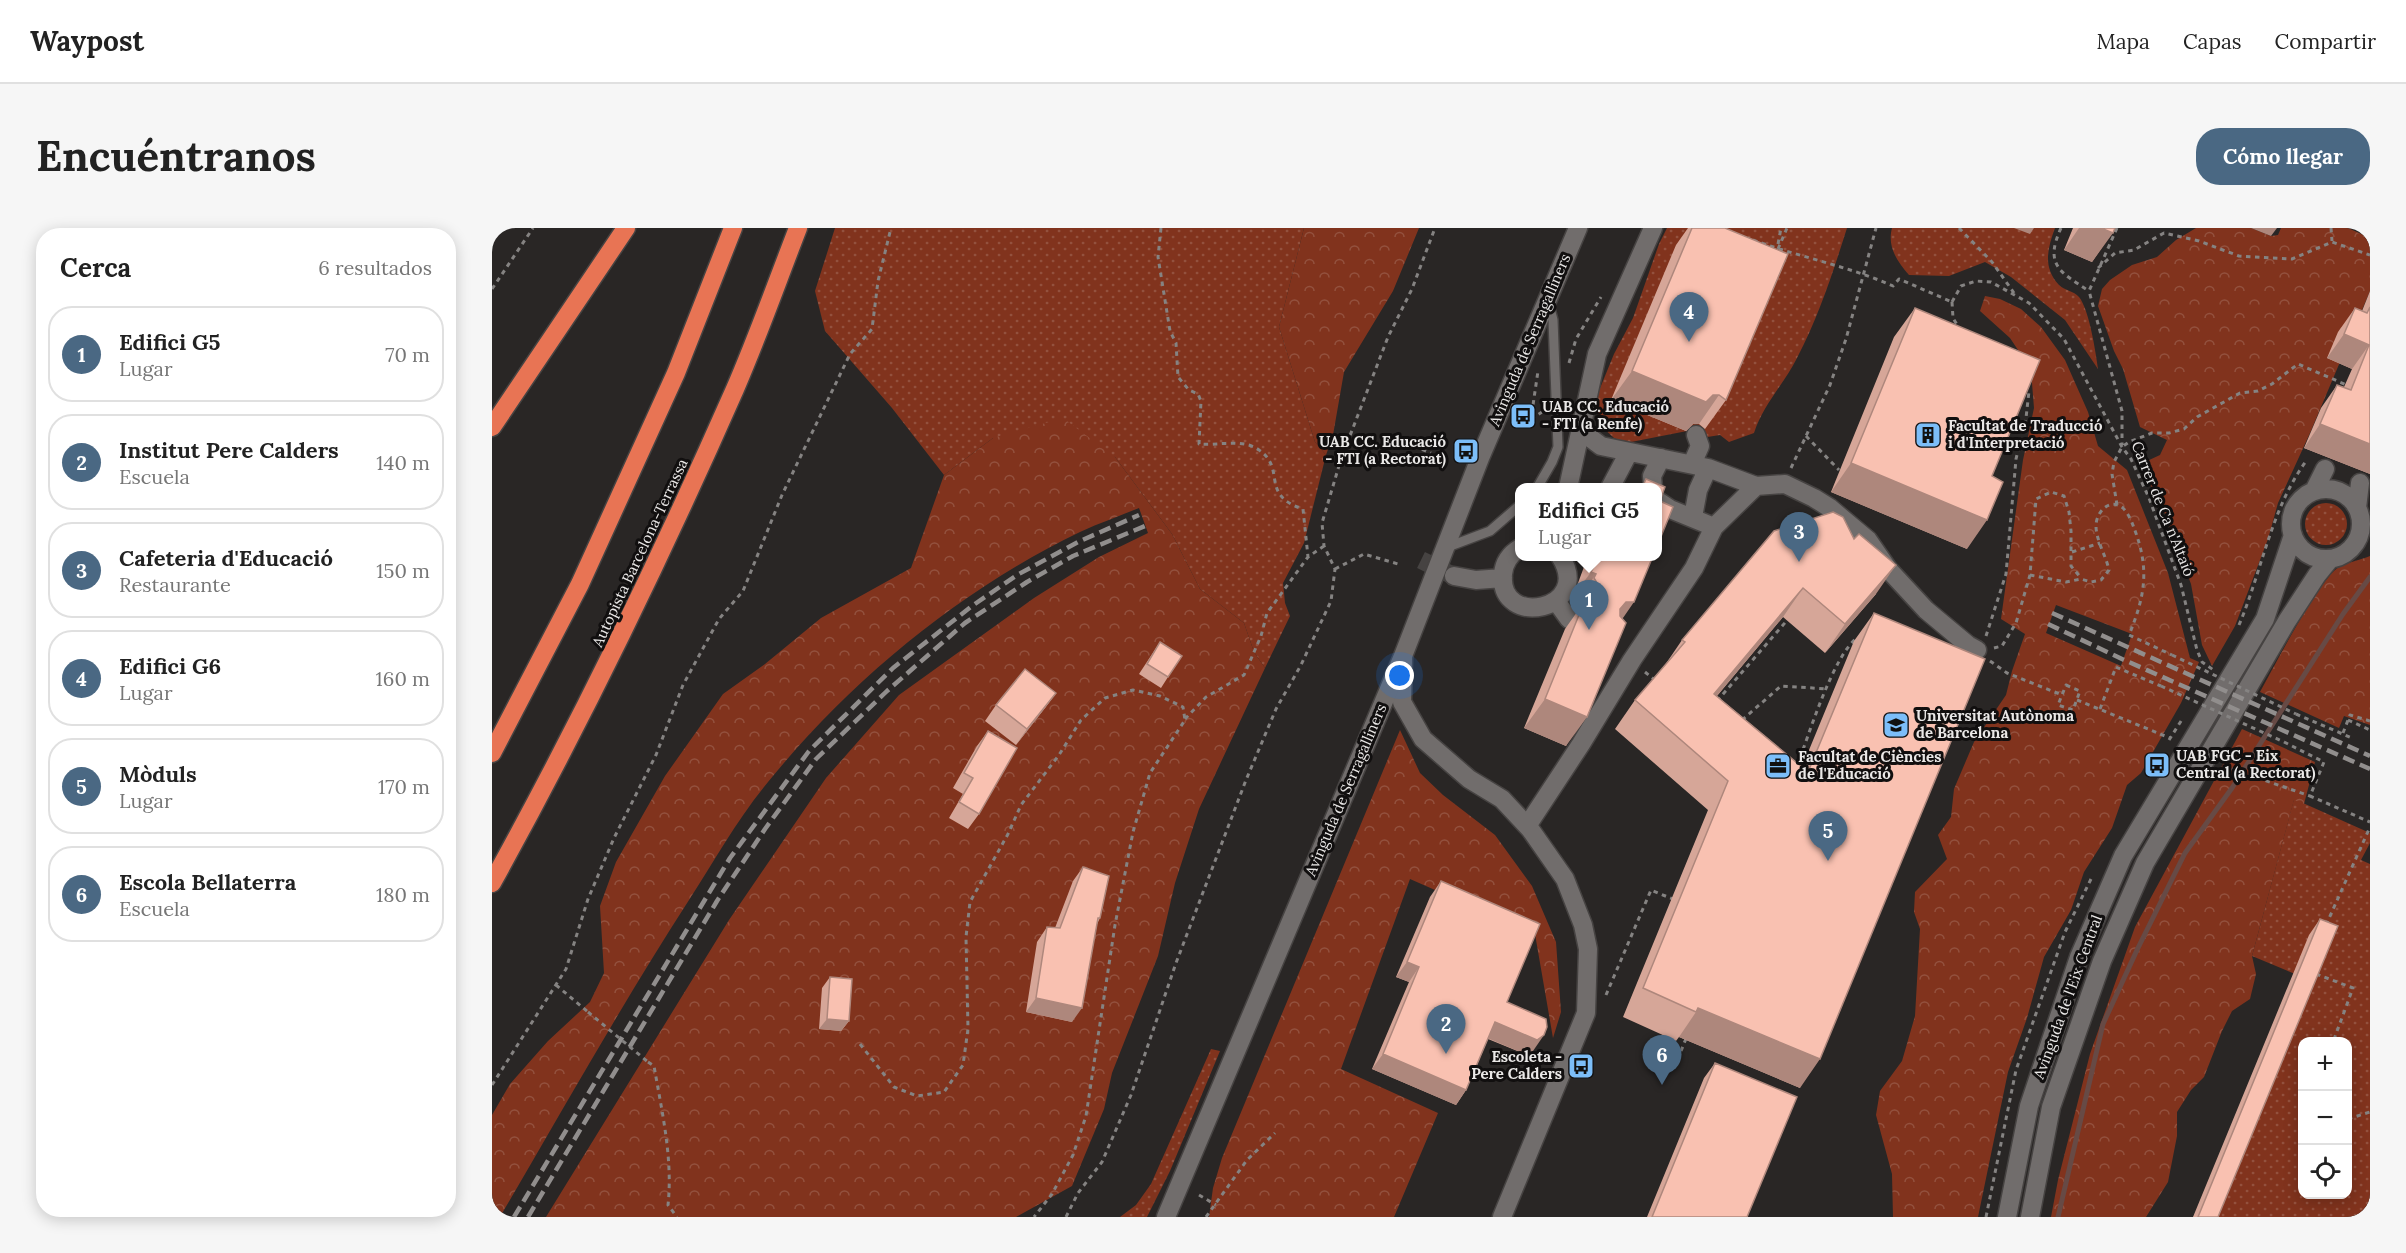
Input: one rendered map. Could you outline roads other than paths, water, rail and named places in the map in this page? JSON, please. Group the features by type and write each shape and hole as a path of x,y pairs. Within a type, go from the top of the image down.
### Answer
{"highway":[{"path":"492,427 626,228"},
{"path":"492,753 580,584 676,373 733,228"},
{"name":"Autopista Barcelona-Terrassa","path":"492,883 557,765 638,604 735,387 798,228"}],"street":[{"name":"Avinguda de Serragalliners","path":"1166,1217 1403,656 1444,549 1578,228"},
{"path":"1569,483 1597,354 1653,228"},
{"path":"1581,430 1601,446 1700,466 1756,486 1785,484 1830,508 1868,540 1888,569 1926,610 1977,651"},
{"path":"1693,517 1700,466 1700,446 1696,435"},
{"path":"1613,483 1629,452"},
{"path":"1653,483 1652,476 1661,458"},
{"path":"2314,491 2325,469"},
{"path":"2360,483 2362,515 2360,530 2363,540 2346,552 2330,559 2320,559 2307,554 2293,535 2291,522 2294,510 2303,497 2314,491 2326,489 2338,492 2349,498 2362,515"},
{"path":"1532,820 1632,660 1694,568 1714,527 1756,486"},
{"path":"1662,503 1714,527"},
{"name":"Avinguda de l'Eix Central","path":"2007,1217 2029,1106 2079,957 2123,856 2265,619 2293,535"},
{"path":"1515,553 1507,560 1503,578 1510,597 1527,608 1537,609 1556,601 1563,593 1567,573 1562,561"},
{"name":"Avinguda de l'Eix Central","path":"2030,1217 2051,1107 2102,961 2145,864 2287,621 2330,559"},
{"path":"1454,576 1476,580 1503,578"},
{"path":"1556,601 1569,619"},
{"path":"1617,648 1632,660"},
{"path":"1403,656 1402,702 1423,739 1469,779 1502,799 1530,829 1565,879 1583,925 1588,949 1586,1013 1502,1217"}],"lane":[{"path":"1540,483 1558,447 1553,320 1548,298"},
{"path":"1558,447 1581,430"},
{"path":"1444,549 1490,531 1515,509"}],"waterway":[{"path":"2058,1217 2103,1024 2137,950 2185,853 2232,788 2343,614 2370,577"}],"tunnel":[{"path":"1421,560 1454,576"}],"railway":[{"path":"514,1217 730,858 809,751 893,668 972,606 1017,575 1078,542 1139,515"},
{"path":"528,1217 717,901 765,829 816,759 887,691 965,623 1027,582 1073,556 1145,526"},
{"path":"2052,613 2370,756"},
{"path":"2048,624 2370,769"}],"place":[{"name":"Edifici G6","path":"1689,342"},
{"name":"UAB CC. Educació - FTI (a Renfe)","path":"1523,416"},
{"name":"Facultat de Traducció i d'Interpretació","path":"1928,435"},
{"name":"UAB CC. Educació - FTI (a Rectorat)","path":"1466,451"},
{"name":"Cafeteria d'Educació","path":"1799,562"},
{"name":"Edifici G5","path":"1589,630"},
{"name":"Universitat Autònoma de Barcelona","path":"1896,725"},
{"name":"UAB FGC - Eix Central (a Rectorat)","path":"2157,765"},
{"name":"Facultat de Ciències de l'Educació","path":"1778,766"},
{"name":"Mòduls","path":"1828,861"},
{"name":"Institut Pere Calders","path":"1446,1054"},
{"name":"Escoleta - Pere Calders","path":"1581,1066"},
{"name":"Escola Bellaterra","path":"1662,1085"}]}
